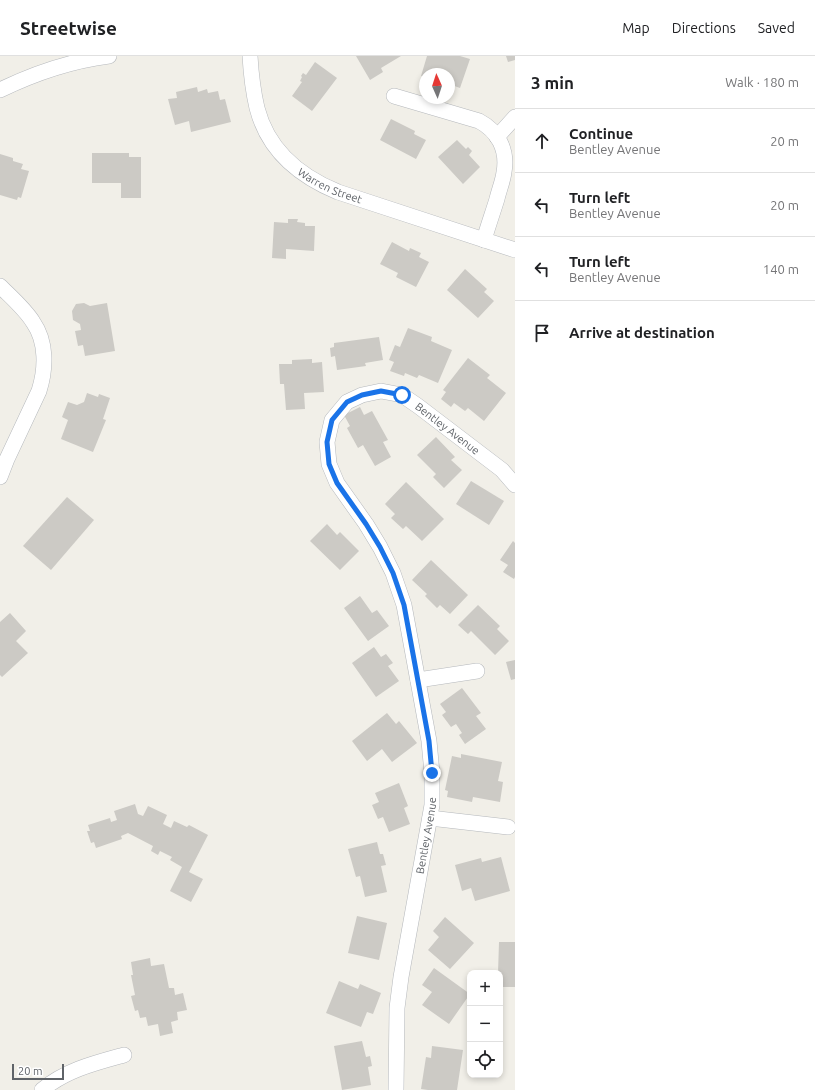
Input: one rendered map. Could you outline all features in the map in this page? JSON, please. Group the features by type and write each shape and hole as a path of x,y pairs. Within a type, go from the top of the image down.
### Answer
{"street":[{"path":"0,90 34,74 53,68 109,56"},
{"name":"Warren Street","path":"250,56 254,92 257,108 262,122 274,146 295,168 323,186 338,192 515,250"},
{"path":"394,96 479,121 489,127 502,145 505,159 504,174 484,240"},
{"path":"497,137 515,117"},
{"path":"0,286 34,322 42,341 44,362 42,381 39,391 4,457 0,477"},
{"name":"Bentley Avenue","path":"396,1090 397,1008 400,977 432,805 432,767 429,741 404,605 393,573 380,547 337,483 329,464 327,442 332,420 347,402 362,395 381,391 402,395 502,470 515,485"},
{"path":"418,680 477,671"},
{"path":"430,818 508,827"},
{"path":"42,1090 49,1084 73,1071 88,1065 124,1055"}],"building":[{"path":"356,56 401,56 381,68 383,72 370,80"},
{"path":"427,56 460,56 470,59 460,88 455,86 455,68 423,68"},
{"path":"506,56 515,56 515,60 508,62"},
{"path":"315,62 337,78 312,111 292,96 302,82 300,81 303,73 306,75"},
{"path":"197,87 198,92 207,89 208,93 218,91 220,100 225,99 231,122 191,132 189,121 175,125 168,99 177,98 176,92"},
{"path":"391,119 415,131 414,134 426,140 416,159 380,140"},
{"path":"457,140 466,149 468,147 472,151 469,155 480,167 463,184 438,157"},
{"path":"92,153 129,153 129,157 141,157 141,198 121,198 121,183 92,183"},
{"path":"0,154 13,158 13,161 23,164 21,169 29,171 21,198 18,197 17,200 0,195"},
{"path":"288,219 298,219 297,222 305,223 305,226 315,226 314,251 286,249 286,259 272,258 274,222 288,223"},
{"path":"392,242 409,251 410,248 421,253 419,257 429,262 416,287 396,277 398,273 380,264"},
{"path":"465,269 487,289 484,292 494,301 478,318 447,290"},
{"path":"84,303 90,306 107,303 115,351 85,356 83,345 78,346 75,331 81,330 80,324 73,320 72,311 76,304"},
{"path":"408,328 432,337 431,341 452,350 438,383 419,375 417,378 405,373 404,376 390,371 394,362 389,360 395,345 400,347"},
{"path":"379,337 383,360 365,363 366,366 337,370 335,356 331,357 330,348 334,347 334,343"},
{"path":"468,358 490,375 487,378 506,393 484,421 468,408 465,411 454,403 451,407 441,399 446,392 443,390"},
{"path":"312,359 312,363 322,362 324,392 304,393 305,409 286,410 284,384 280,384 279,364 292,364 292,360"},
{"path":"87,393 98,397 99,394 110,398 103,419 106,420 93,452 61,439 68,420 62,417 68,402 77,405 84,402"},
{"path":"360,407 364,415 372,411 388,440 383,442 391,457 375,466 363,445 358,448 347,428 350,426 344,415"},
{"path":"436,437 455,457 451,460 462,470 444,488 433,477 436,474 417,455"},
{"path":"471,481 504,501 489,525 456,504"},
{"path":"406,482 444,519 422,541 406,526 403,529 391,518 395,514 385,504"},
{"path":"67,497 94,520 51,570 23,546"},
{"path":"327,524 337,535 340,532 359,551 340,570 310,541"},
{"path":"513,541 515,543 514,579 503,572 508,565 500,560"},
{"path":"431,560 468,595 450,614 440,605 437,608 425,596 427,594 412,580"},
{"path":"360,596 372,613 377,610 389,626 368,641 344,608"},
{"path":"478,605 500,626 497,629 509,641 495,655 471,631 468,634 458,625"},
{"path":"10,613 26,631 16,641 28,653 2,677 0,675 0,622"},
{"path":"374,647 381,657 386,654 393,663 388,666 399,681 376,697 352,663"},
{"path":"515,660 515,679 511,680 506,662"},
{"path":"462,688 481,713 476,716 486,729 465,744 459,735 462,733 456,724 451,727 442,715 446,712 440,704"},
{"path":"387,713 396,724 399,721 417,743 392,762 382,749 367,761 352,741"},
{"path":"461,754 502,762 498,781 503,782 500,802 473,797 472,802 447,797 448,791 445,790 452,756 461,758"},
{"path":"399,783 408,806 404,808 410,824 389,832 383,817 378,819 372,805 379,802 375,793"},
{"path":"135,804 138,814 143,816 148,806 167,815 163,824 171,828 174,821 187,827 189,825 208,835 189,872 203,879 191,902 170,891 182,867 170,860 172,857 160,851 158,855 151,851 153,846 128,833 121,836 122,839 96,848 94,842 91,843 87,831 90,831 88,825 110,818 111,822 117,820 114,811"},
{"path":"377,842 380,854 383,854 386,865 381,866 387,892 365,897 360,876 356,877 348,849"},
{"path":"501,857 510,891 475,901 471,888 462,891 455,865 481,858 482,862"},
{"path":"357,916 387,923 379,960 348,953"},
{"path":"445,917 474,943 450,969 428,950 439,937 433,931"},
{"path":"499,942 515,942 515,987 503,987 503,970 498,970"},
{"path":"150,958 151,966 164,964 169,988 174,988 175,995 183,993 187,1010 177,1012 178,1020 171,1022 173,1033 160,1036 158,1024 148,1026 146,1017 140,1018 138,1010 135,1011 131,996 135,995 131,975 133,975 131,962"},
{"path":"434,968 467,992 467,998 449,1024 422,1005 432,992 422,985"},
{"path":"339,981 358,989 360,984 381,993 373,1014 367,1012 361,1027 326,1013"},
{"path":"362,1041 366,1057 370,1056 372,1066 368,1067 371,1085 342,1090 334,1046"},
{"path":"432,1046 463,1050 457,1090 421,1089 426,1057 431,1058"}],"route":[{"path":"402,395 381,391 362,395 347,402 332,420 327,442 329,464 337,483 366,524 380,547 393,573 404,605 429,741 432,773"}]}
